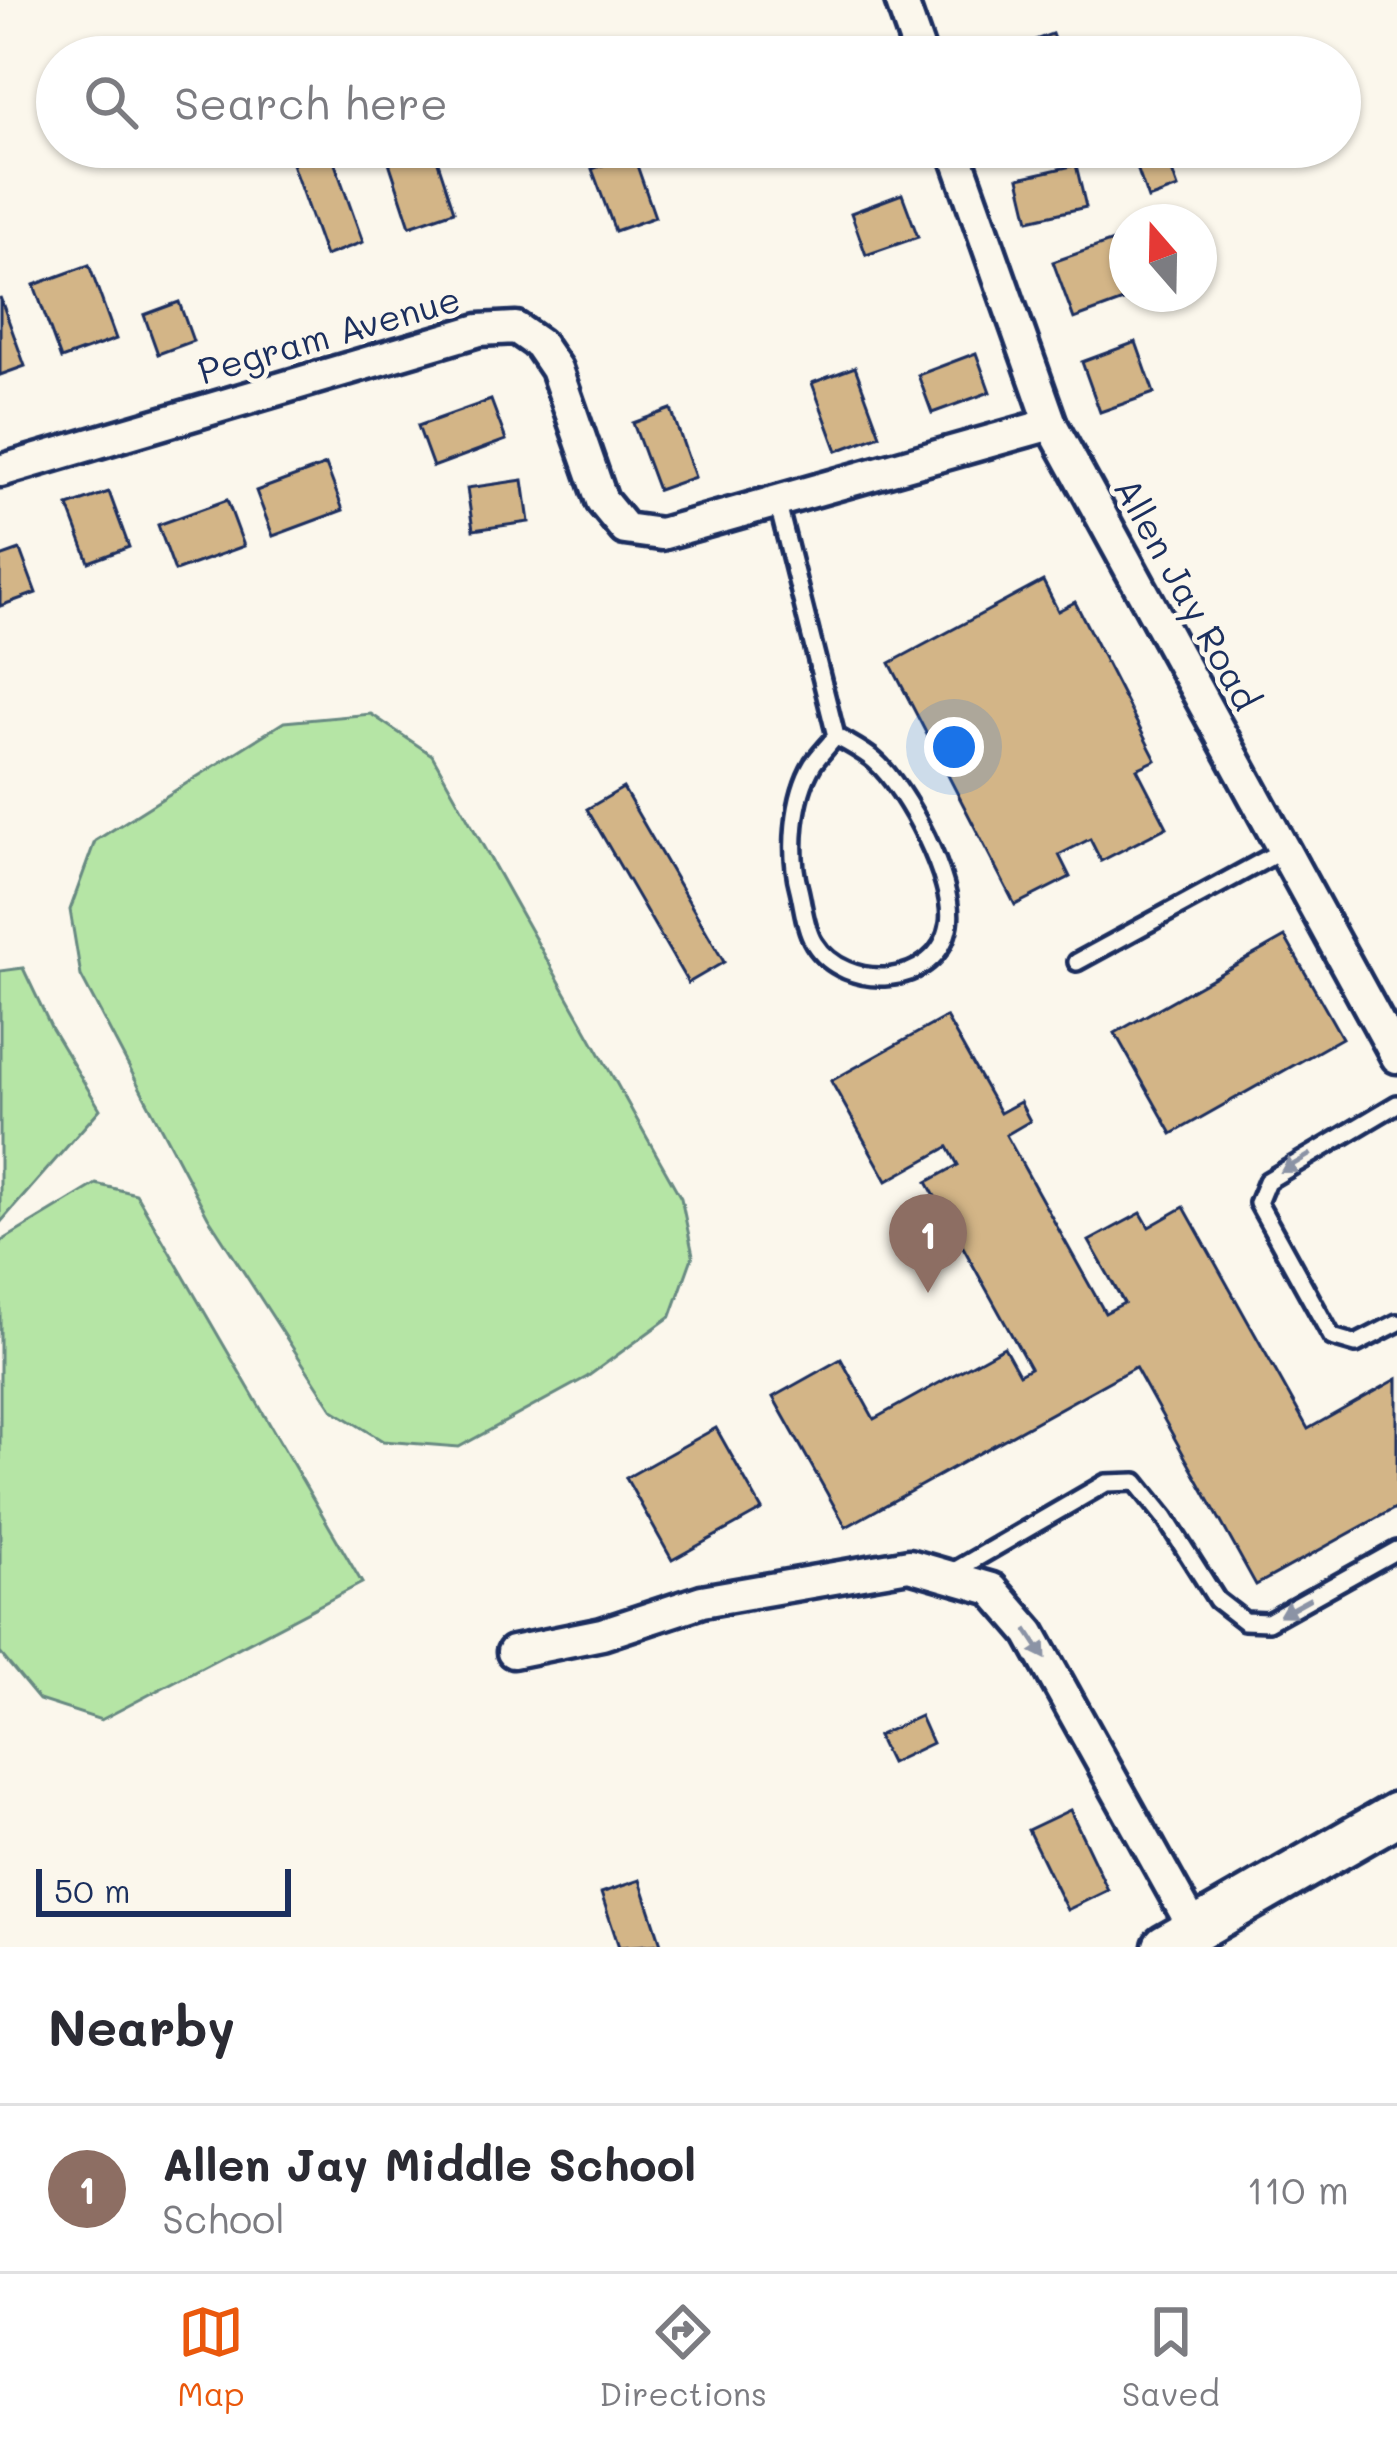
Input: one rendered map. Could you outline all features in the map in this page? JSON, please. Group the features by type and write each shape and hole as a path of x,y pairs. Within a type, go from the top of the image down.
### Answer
{"main road":[{"path":"1180,1939 1397,1814"}],"street":[{"path":"901,0 914,36"},
{"name":"Allen Jay Road","path":"960,168 1051,424 1397,1057"},
{"name":"Pegram Avenue","path":"0,471 479,330 516,328 539,344 556,369 602,502 625,529 661,534 1051,424"},
{"path":"513,1652 602,1634 702,1601 909,1565 992,1588 1030,1633 1180,1939"}],"lane":[{"path":"777,501 836,736 877,762 914,813 946,879 950,926 932,958 896,979 849,975 813,942 796,876 795,820 811,766 836,736"},
{"path":"1077,962 1282,850"},
{"path":"1397,1104 1267,1180 1258,1203 1332,1337 1356,1344 1397,1323"},
{"path":"948,1575 1106,1483 1136,1482 1217,1600 1244,1621 1268,1622 1397,1550"}],"green space":[{"path":"371,714 432,755 681,1198 693,1255 671,1316 587,1377 459,1447 383,1441 333,1410 208,1217 81,976 70,910 95,841 284,722"},
{"path":"23,968 52,1029 100,1109 0,1223 0,971"},
{"path":"96,1184 136,1194 362,1583 101,1720 39,1700 0,1653 0,1242"}],"building":[{"path":"293,168 336,168 363,242 325,256"},
{"path":"391,168 440,168 454,211 410,226"},
{"path":"638,168 655,217 615,231 592,169"},
{"path":"1077,168 1086,207 1029,220 1019,178"},
{"path":"1137,168 1171,168 1178,188 1148,199"},
{"path":"902,194 918,237 866,255 851,213"},
{"path":"1109,242 1109,306 1074,319 1053,262"},
{"path":"89,265 116,339 61,359 34,285"},
{"path":"0,297 25,366 0,375"},
{"path":"179,302 193,341 158,354 144,315"},
{"path":"1136,342 1154,393 1100,412 1082,362"},
{"path":"976,353 990,392 932,413 918,375"},
{"path":"855,367 880,435 837,451 812,383"},
{"path":"491,400 506,440 433,467 418,426"},
{"path":"671,409 695,477 658,490 633,423"},
{"path":"326,465 343,510 273,536 256,491"},
{"path":"523,480 529,522 473,530 467,488"},
{"path":"109,492 129,547 89,562 68,506"},
{"path":"227,500 244,546 175,571 158,525"},
{"path":"20,550 36,593 0,606 0,557"},
{"path":"1043,581 1058,611 1075,602 1156,760 1137,769 1167,827 1101,861 1090,839 1059,855 1070,877 1015,905 890,663"},
{"path":"623,788 724,962 688,983 587,809"},
{"path":"1285,937 1342,1038 1172,1134 1115,1033"},
{"path":"946,1017 1000,1113 1020,1102 1030,1121 1006,1135 1105,1313 1124,1303 1089,1241 1141,1213 1149,1227 1184,1207 1308,1429 1397,1379 1397,1507 1256,1585 1135,1367 846,1527 773,1397 841,1359 874,1419 1004,1347 1019,1374 1030,1368 927,1182 958,1165 948,1147 887,1181 831,1081"},
{"path":"716,1428 762,1510 672,1560 626,1478"},
{"path":"920,1716 932,1743 890,1763 877,1736"},
{"path":"1070,1810 1108,1890 1067,1910 1028,1830"},
{"path":"640,1880 661,1944 619,1947 601,1893"}],"place":[{"name":"Allen Jay Middle School","path":"928,1293"}]}
